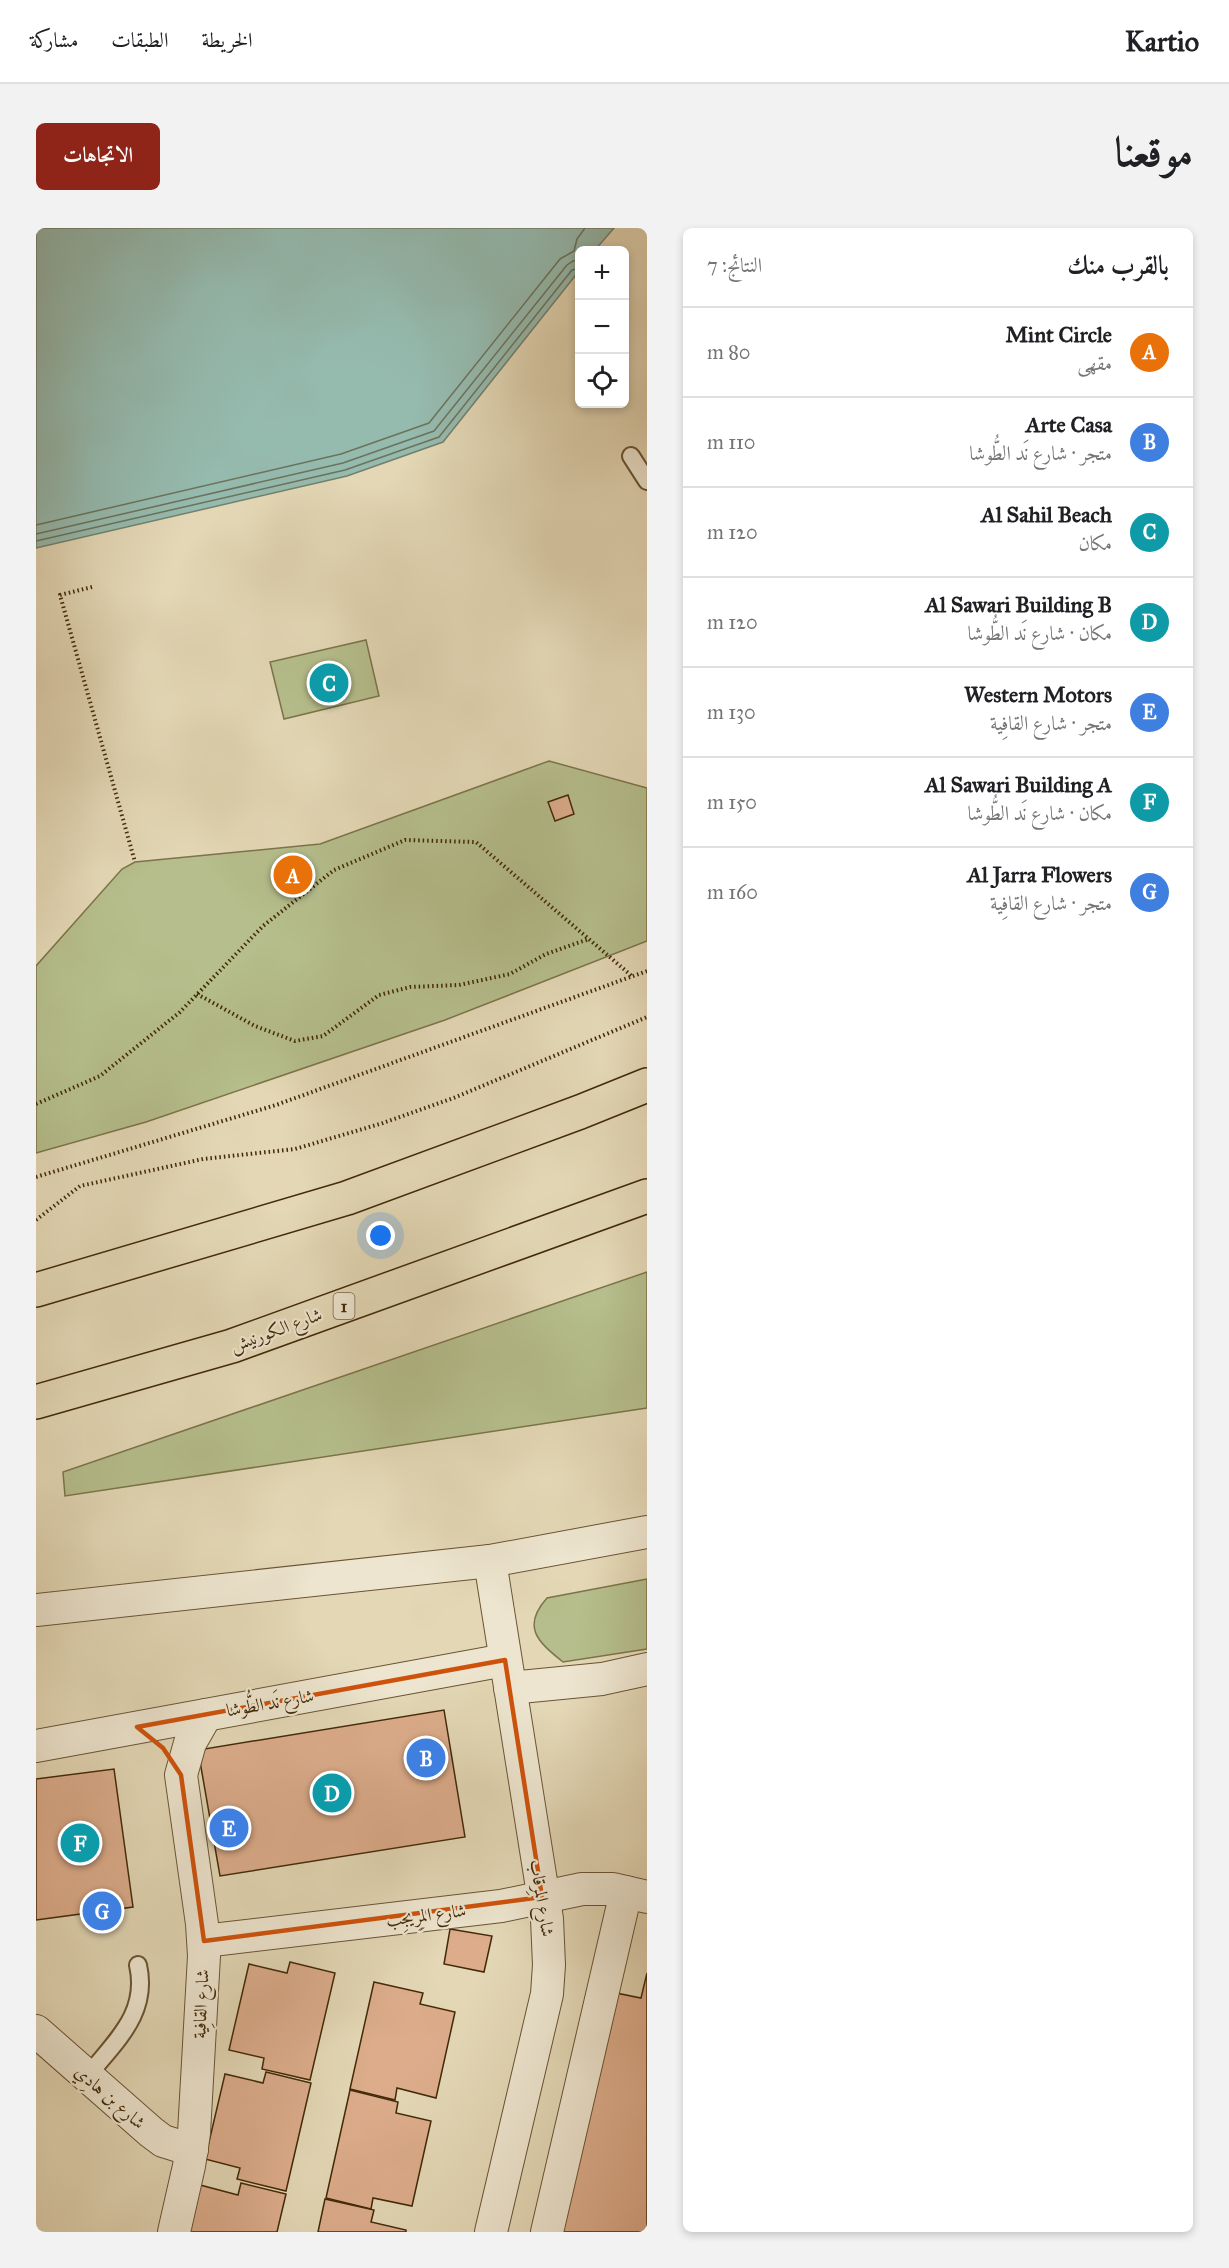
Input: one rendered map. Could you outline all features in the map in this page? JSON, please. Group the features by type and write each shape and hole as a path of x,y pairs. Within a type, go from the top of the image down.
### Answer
{"highway":[{"path":"36,1290 348,1198 647,1085"},
{"name":"شارع الكورنيش","path":"36,1402 232,1346 647,1196"}],"street":[{"path":"36,1610 490,1561 647,1532"},
{"name":"شارع المِرقاب","path":"490,1561 549,1942 547,1994 491,2232"},
{"name":"شارع نَد الطُّوشا","path":"36,1746 206,1715 507,1674 602,1679 647,1669"},
{"name":"شارع القافِية","path":"174,2232 192,2150 204,1941 181,1775 190,1743 206,1715"},
{"name":"شارع القافِية","path":"137,1727 163,1748 181,1775"},
{"name":"شارع المِرِيجِب","path":"204,1941 501,1906 582,1889 613,1889 637,1895"},
{"path":"547,2232 637,1895"},
{"name":"شارع بن هادِي","path":"36,2031 151,2132 163,2141 192,2150"}],"lane":[{"path":"631,456 647,481"},
{"path":"87,2077 135,2012 141,1992 138,1965"}],"path":[{"path":"92,587 60,595 135,862"},
{"path":"36,1104 100,1076 180,1012 262,926 334,870 405,840 476,842 633,977"},
{"path":"197,994 255,1026 295,1041 322,1036 379,995 410,987 459,985 510,974 546,954 589,939"},
{"path":"36,1177 276,1105 647,971"},
{"path":"36,1220 80,1186 203,1159 295,1149 456,1098 647,1017"}],"highlighted area":[{"path":"505,1660 542,1897 204,1941 181,1775 163,1748 137,1727"}],"green space":[{"path":"366,640 379,696 284,719 270,662"},
{"path":"549,761 647,788 647,941 445,1020 146,1122 36,1153 36,966 122,869 135,862 320,844"},
{"path":"647,1272 647,1408 65,1496 63,1472"},
{"path":"647,1579 647,1649 563,1662 540,1641 534,1626 535,1617 547,1598"}],"water":[{"path":"36,228 614,228 598,246 575,246 575,276 443,442 347,476 36,548"}],"building":[{"path":"568,795 574,814 555,821 548,802"},
{"path":"297,863 306,877 290,887 281,872"},
{"path":"444,1710 465,1837 220,1876 198,1750"},
{"path":"114,1769 133,1907 36,1920 36,1779"},
{"path":"450,1929 492,1936 484,1972 444,1964"},
{"path":"290,1962 335,1973 310,2080 262,2069 264,2058 229,2050 249,1964 287,1973"},
{"path":"647,1973 647,2232 560,2232 616,1993 641,1998"},
{"path":"374,1982 423,1993 420,2004 455,2012 436,2098 397,2088 395,2100 350,2089"},
{"path":"266,2072 311,2083 286,2191 237,2179 240,2168 205,2159 225,2074 263,2083"},
{"path":"350,2090 398,2102 396,2113 431,2121 412,2206 373,2198 371,2209 326,2198"},
{"path":"241,2183 286,2194 277,2232 189,2232 200,2185 238,2195"},
{"path":"325,2199 374,2210 371,2222 406,2230 406,2232 318,2232"}],"place":[{"name":"Al Sahil Beach","path":"329,683"},
{"name":"Mint Circle","path":"293,875"},
{"name":"Arte Casa","path":"426,1758"},
{"name":"Al Sawari Building B","path":"332,1793"},
{"name":"Western Motors","path":"229,1828"},
{"name":"Al Sawari Building A","path":"80,1843"},
{"name":"Al Jarra Flowers","path":"102,1911"}]}
